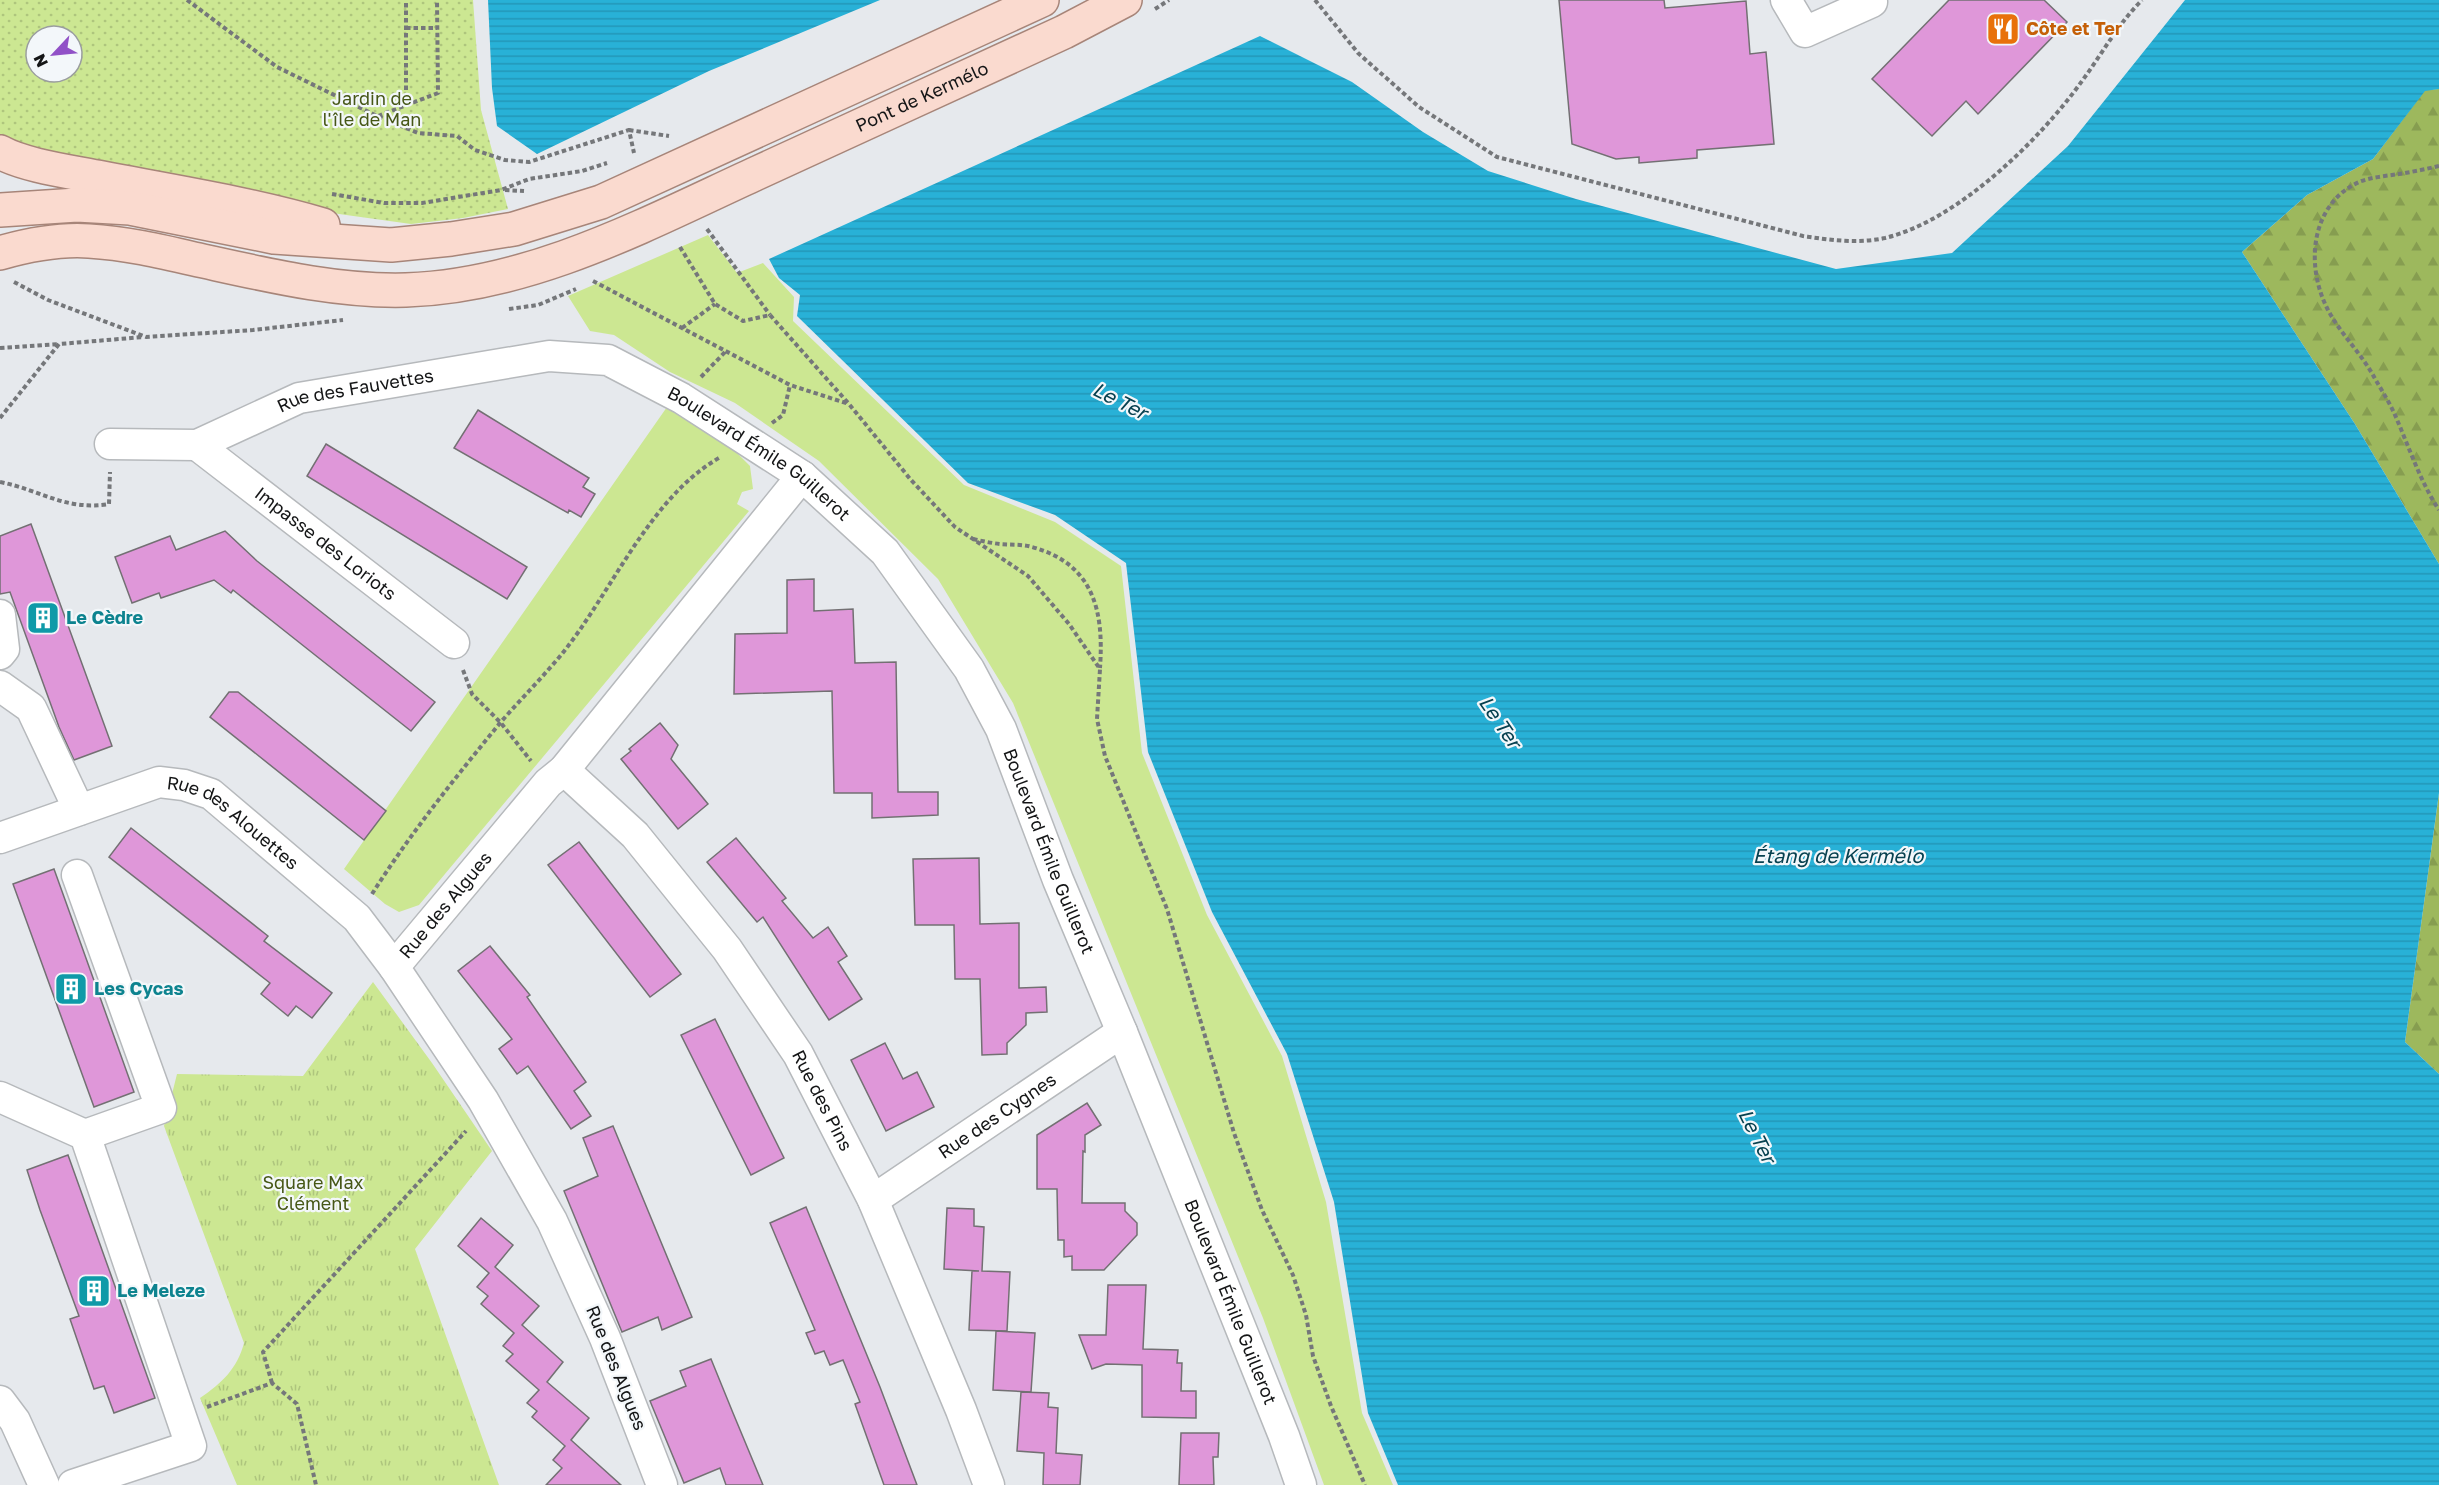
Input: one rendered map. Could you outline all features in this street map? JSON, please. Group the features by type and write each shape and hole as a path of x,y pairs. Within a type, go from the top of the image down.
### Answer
{"main road":[{"name":"Pont de Kermélo","path":"391,245 451,239 513,229 601,202 1042,0"},
{"name":"Pont de Kermélo","path":"0,253 31,244 87,240 142,248 282,278 363,288 404,290 461,286 510,275 599,244 719,191 1064,32 1125,0"},
{"path":"0,152 9,157 62,170 310,221 391,245"},
{"path":"0,210 77,205 130,208 273,237 391,245"}],"street":[{"path":"1786,0 1805,32 1872,2 1870,0"},
{"name":"Rue des Fauvettes","path":"110,444 198,445 299,398 549,356 608,360"},
{"name":"Boulevard Émile Guillerot","path":"608,360 681,398 802,476 885,552 969,669 1001,729 1058,880 1122,1032 1284,1436 1301,1485"},
{"name":"Impasse des Loriots","path":"198,445 454,644"},
{"name":"Rue des Algues","path":"662,1485 605,1338 552,1221 483,1100 394,967 556,777 802,476"},
{"path":"0,615 4,649 0,654"},
{"path":"0,686 31,708 79,810"},
{"name":"Rue des Pins","path":"556,777 634,835 727,948 798,1054 873,1200 961,1410 989,1485"},
{"name":"Rue des Alouettes","path":"0,838 159,782 184,785 211,794 357,918 394,967"},
{"path":"0,1097 85,1135 161,1108 77,875"},
{"name":"Rue des Cygnes","path":"873,1200 1122,1032"},
{"path":"73,1485 191,1446 85,1135"},
{"path":"0,1401 15,1421 44,1485"}],"path":[{"path":"187,0 277,67 377,116 418,133 457,136 475,150 506,160 529,162 629,130 672,136"},
{"path":"406,0 406,105"},
{"path":"377,116 438,93 436,0"},
{"path":"1315,0 1358,53 1419,106 1497,157 1803,236 1848,242 1883,238 1910,230 1947,211 1984,183 2017,154 2058,112 2083,80 2104,47 2142,0"},
{"path":"406,28 437,28"},
{"path":"624,156 634,153 629,130"},
{"path":"501,190 529,179 582,171 614,160"},
{"path":"2439,166 2370,179 2341,192 2332,201 2322,219 2315,243 2314,268 2327,309 2370,369 2394,413 2414,462 2439,510"},
{"path":"706,228 770,315 849,404 911,480 955,527 1028,576 1069,624 1100,669"},
{"path":"680,247 715,304 743,321 770,315"},
{"path":"593,281 790,385 849,404"},
{"path":"682,328 715,304"},
{"path":"0,348 146,337"},
{"path":"0,418 59,344"},
{"path":"357,918 400,850 501,723 562,654 650,525 690,478 749,441 783,415 790,385"},
{"path":"0,482 21,486 70,505 110,504 110,444"},
{"path":"969,538 998,544 1031,546 1053,555 1078,572 1096,603 1102,638 1097,719 1105,756 1167,909 1234,1133 1262,1210 1293,1275 1306,1315 1312,1356 1365,1485"},
{"path":"454,644 472,694 556,777"},
{"path":"315,1485 297,1404 272,1383 263,1352 468,1129 483,1100"},
{"path":"181,1417 272,1383"}],"green space":[{"name":"Jardin de l'île de Man","path":"0,0 473,0 481,110 508,209 463,218 411,224 339,214 21,153 0,143"},
{"path":"2439,89 2439,564 2355,424 2242,252 2307,195 2373,159 2425,90"},
{"path":"708,235 737,273 763,263 794,297 793,321 964,485 1055,522 1121,566 1142,753 1207,915 1282,1056 1326,1202 1362,1413 1393,1485 1324,1485 1263,1318 1013,703 938,579 819,461 735,403 670,372 614,335 590,331 568,296"},
{"path":"667,407 725,441 750,466 753,489 742,492 737,504 749,511 419,905 399,912 385,904 344,869"},
{"path":"2439,793 2439,1074 2405,1042"},
{"name":"Square Max Clément","path":"373,982 492,1151 415,1249 499,1485 237,1485 200,1398 228,1375 244,1343 164,1126 177,1074 303,1076"}],"water":[{"path":"488,0 880,0 709,71 537,154 497,126 492,88"},
{"name":"Étang de Kermélo","path":"2185,0 2439,0 2439,89 2425,91 2373,159 2307,195 2242,252 2355,424 2439,564 2439,793 2405,1042 2439,1074 2439,1485 1398,1485 1368,1413 1334,1202 1287,1054 1212,912 1148,752 1126,563 1055,515 968,483 797,316 800,295 779,278 769,259 1260,36 1352,82 1423,132 1488,171 1576,199 1836,269 1952,253 2068,146"}],"building":[{"path":"1559,0 1664,0 1665,8 1746,1 1750,54 1766,52 1774,144 1697,150 1697,158 1639,163 1639,157 1616,159 1572,144"},
{"path":"1949,0 2044,0 2067,22 1978,114 1966,101 1932,136 1872,79"},
{"path":"478,410 589,478 583,487 595,494 581,517 569,510 568,513 454,448"},
{"path":"326,444 527,567 507,599 307,476"},
{"name":"Le Cèdre","path":"31,524 112,746 74,760 59,727 10,592 0,594 0,536"},
{"path":"225,531 257,561 435,702 411,731 233,590 231,593 214,580 161,598 159,593 132,603 115,557 170,536 176,550"},
{"path":"814,579 814,611 853,609 855,663 896,662 898,792 938,792 938,815 872,818 872,793 834,793 832,691 734,694 735,634 787,633 787,580"},
{"path":"229,692 238,692 386,811 364,840 210,717"},
{"path":"660,723 678,745 671,759 708,804 678,829 621,759 631,751 629,749"},
{"path":"131,828 268,936 264,941 332,993 312,1018 296,1006 288,1016 261,994 270,983 109,857"},
{"path":"736,838 786,898 782,901 813,938 828,927 847,956 838,962 862,999 829,1020 763,917 757,922 707,862"},
{"path":"579,842 681,974 650,997 548,865"},
{"path":"979,858 980,924 1019,923 1019,988 1046,987 1047,1012 1026,1013 1026,1025 1007,1043 1007,1054 982,1055 980,979 955,979 954,925 915,925 913,859"},
{"name":"Les Cycas","path":"54,869 134,1092 94,1107 13,884"},
{"path":"490,946 530,995 527,997 586,1082 574,1091 591,1116 571,1129 528,1066 517,1074 499,1049 512,1039 458,971"},
{"path":"715,1019 784,1158 751,1175 681,1035"},
{"path":"885,1043 903,1079 917,1072 934,1107 886,1131 851,1060"},
{"path":"1087,1103 1101,1125 1085,1135 1082,1203 1125,1203 1125,1211 1137,1223 1137,1235 1104,1270 1072,1270 1072,1256 1064,1257 1064,1240 1058,1240 1057,1189 1037,1189 1037,1135"},
{"path":"613,1126 692,1317 662,1330 658,1317 622,1332 564,1191 598,1176 583,1138"},
{"name":"Le Meleze","path":"68,1155 155,1398 114,1413 104,1386 94,1389 70,1319 79,1316 27,1170"},
{"path":"806,1207 880,1387 917,1485 884,1485 855,1404 860,1402 843,1360 830,1365 824,1351 815,1354 806,1333 815,1330 770,1223"},
{"path":"947,1208 974,1209 974,1226 984,1227 982,1271 1010,1272 1007,1331 969,1330 972,1271 979,1271 944,1269"},
{"path":"481,1218 513,1245 495,1267 539,1306 522,1325 563,1362 547,1382 589,1418 571,1440 621,1485 546,1485 562,1468 553,1460 565,1446 532,1417 537,1411 527,1403 539,1390 506,1361 513,1354 503,1346 514,1333 481,1304 488,1296 477,1287 489,1273 458,1246"},
{"path":"1108,1285 1146,1285 1143,1349 1178,1350 1177,1363 1182,1363 1181,1391 1196,1391 1196,1418 1142,1417 1142,1365 1106,1364 1092,1369 1079,1335 1106,1335"},
{"path":"996,1331 1035,1333 1031,1392 993,1390"},
{"path":"711,1359 763,1485 726,1485 720,1468 684,1483 650,1401 686,1386 680,1371"},
{"path":"1021,1392 1049,1393 1048,1407 1058,1408 1056,1453 1082,1455 1080,1485 1043,1485 1044,1453 1017,1451"},
{"path":"1181,1433 1219,1433 1218,1457 1213,1457 1214,1485 1179,1485"}],"place":[{"name":"Côte et Ter","path":"2003,29"},
{"name":"Le Cèdre","path":"43,618"},
{"name":"Les Cycas","path":"71,989"},
{"name":"Le Meleze","path":"94,1291"}],"water label":[{"name":"Le Ter","path":"1120,401"},
{"name":"Le Ter","path":"1500,722"},
{"name":"Le Ter","path":"1757,1136"}]}
